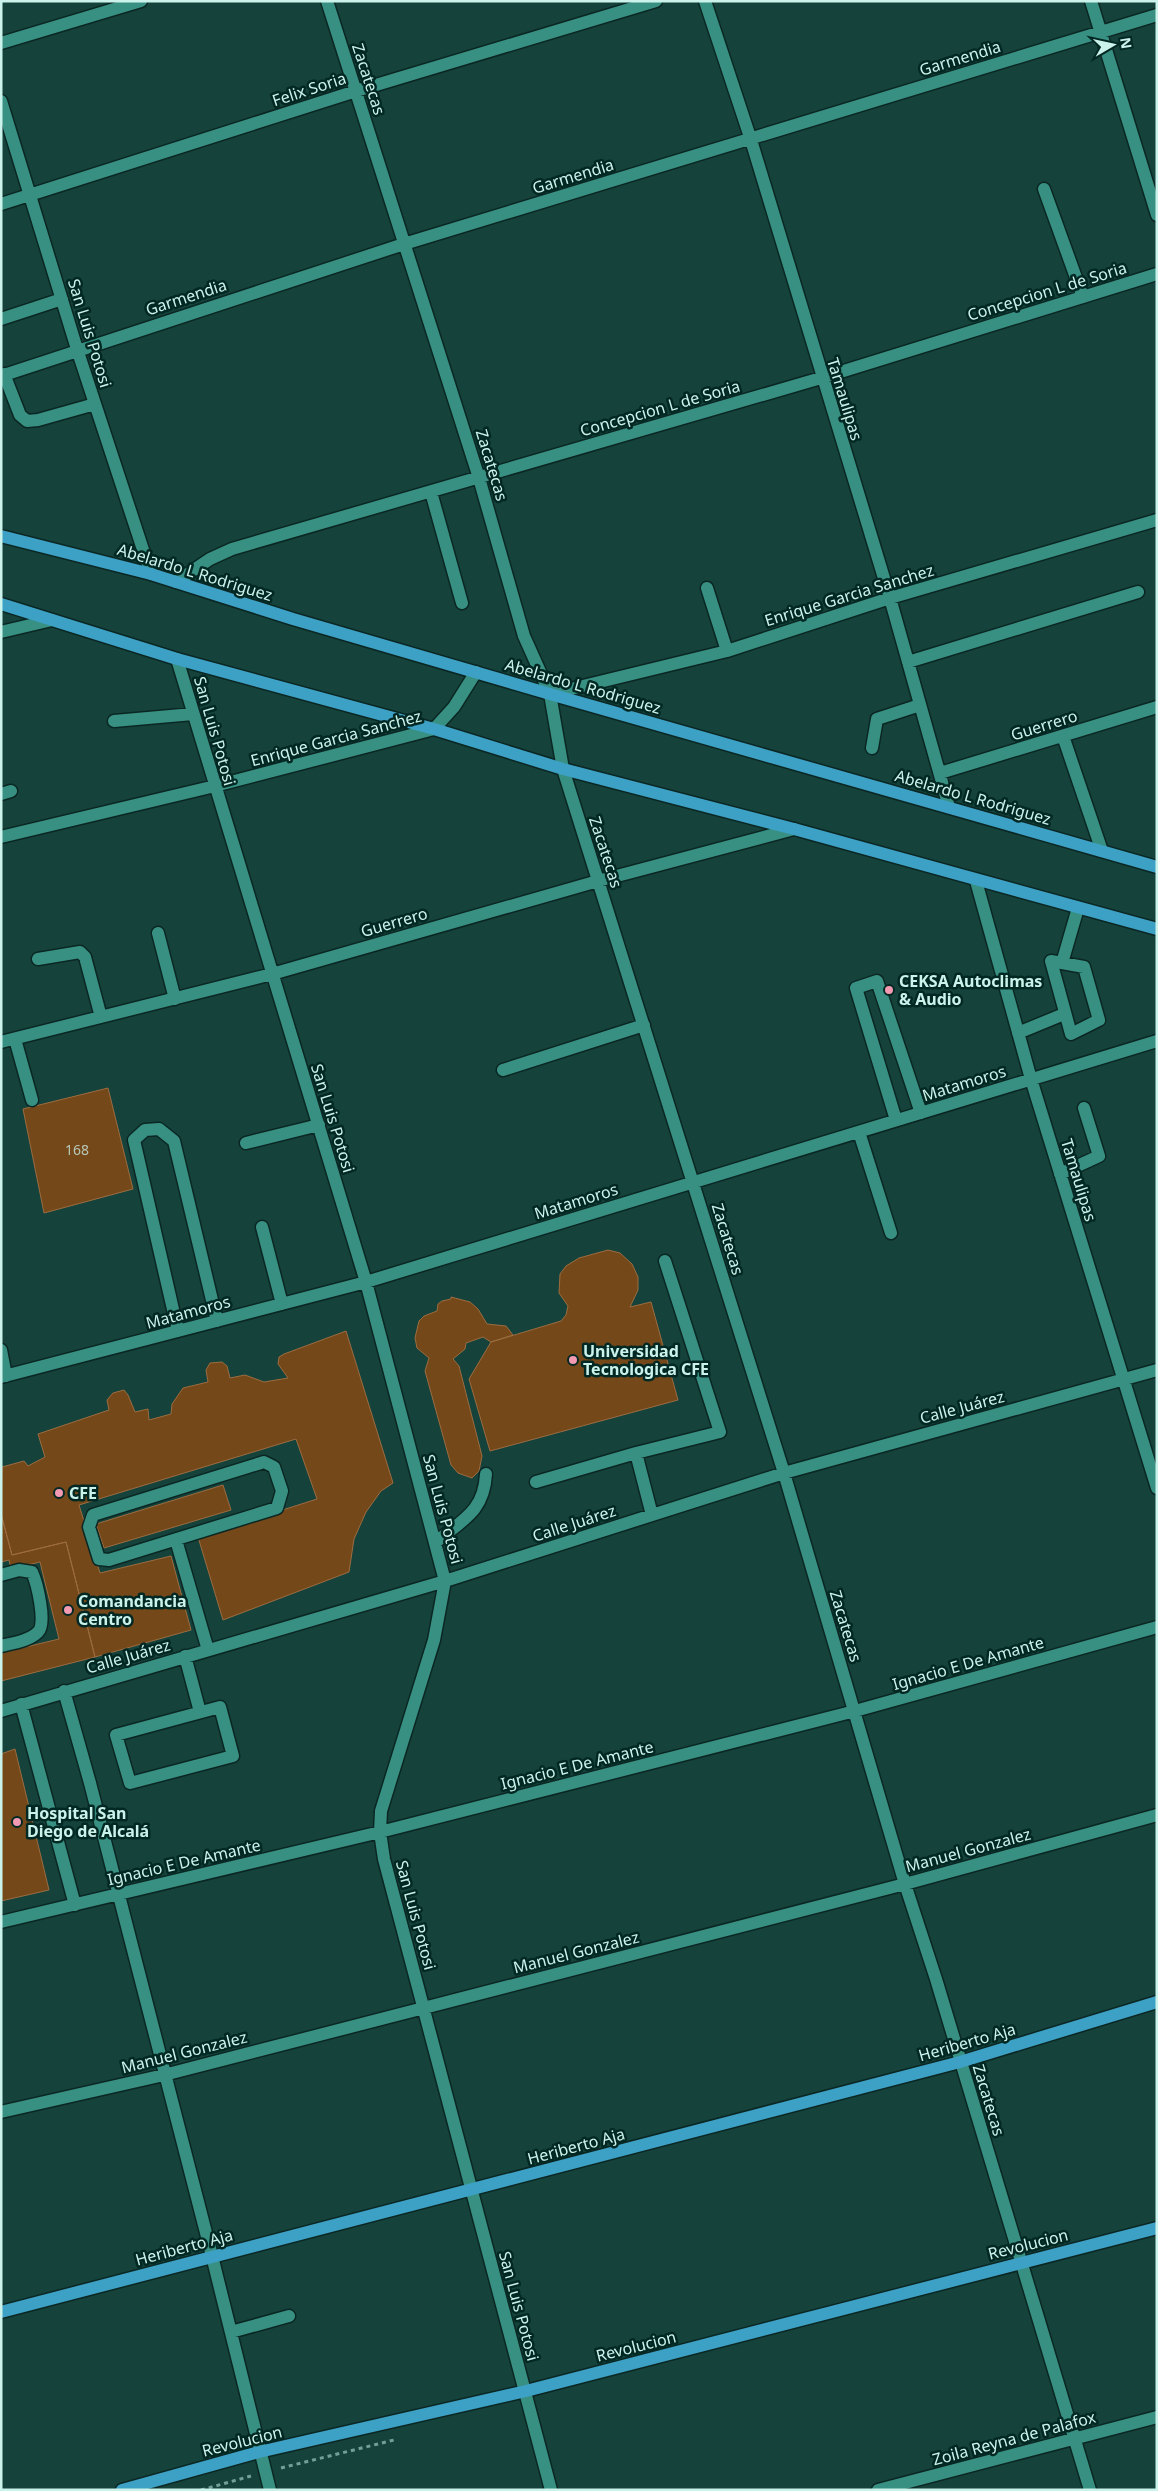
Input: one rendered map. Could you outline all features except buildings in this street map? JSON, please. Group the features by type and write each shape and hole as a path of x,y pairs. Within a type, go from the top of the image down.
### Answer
{"main road":[{"name":"Abelardo L Rodriguez","path":"1,536 151,574 550,694 1157,867"},
{"path":"1,604 177,659 434,729 563,769 794,828 1157,930"},
{"name":"Heriberto Aja","path":"1,2312 960,2062 1157,2002"},
{"name":"Revolucion","path":"122,2490 259,2452 526,2391 1157,2228"}],"street":[{"path":"1,43 141,1"},
{"name":"Zacatecas","path":"327,1 480,478 524,636 550,694 563,769 784,1473 905,1884 1022,2262 1090,2490"},
{"name":"Felix Soria","path":"1,204 356,91 656,1"},
{"name":"Tamaulipas","path":"705,1 751,140 821,378 890,598 949,807"},
{"path":"1091,1 1157,215"},
{"name":"Garmendia","path":"3,375 404,244 1157,15"},
{"name":"San Luis Potosi","path":"1,101 77,350 151,574"},
{"path":"1044,189 1083,297"},
{"name":"Concepcion L de Soria","path":"176,582 210,559 232,550 821,378 1157,274"},
{"path":"1,318 62,299"},
{"path":"3,375 20,415 28,421 95,404"},
{"path":"431,492 462,603"},
{"name":"Enrique Garcia Sanchez","path":"550,694 727,651 890,598 1157,520"},
{"path":"707,588 727,651"},
{"path":"908,662 1138,592"},
{"path":"1,632 52,620"},
{"name":"San Luis Potosi","path":"177,659 366,1282 445,1581 434,1640 381,1811 380,1832 384,1859 552,2490"},
{"name":"Enrique Garcia Sanchez","path":"1,837 214,786 434,729 454,707 476,672"},
{"path":"872,748 877,719 920,705"},
{"name":"Guerrero","path":"940,773 1157,707"},
{"path":"114,721 193,714"},
{"path":"1063,736 1102,851"},
{"name":"Guerrero","path":"1,1042 272,974 598,881 794,828"},
{"name":"Tamaulipas","path":"976,880 1031,1079 1157,1488"},
{"path":"1062,963 1078,908"},
{"path":"158,933 175,999"},
{"path":"38,959 80,952 85,957 101,1017"},
{"path":"1051,960 1084,967 1098,1020 1070,1034 1064,1014 1051,960"},
{"path":"896,1120 856,988 877,981 921,1113"},
{"path":"1018,1032 1064,1014"},
{"path":"503,1070 644,1025"},
{"path":"15,1039 32,1100"},
{"name":"Matamoros","path":"4,1376 366,1282 1157,1041"},
{"path":"1060,1174 1099,1156 1084,1108"},
{"path":"246,1144 318,1125"},
{"path":"178,1331 134,1140 145,1130 159,1129 174,1141 217,1321"},
{"path":"859,1132 891,1233"},
{"path":"262,1227 282,1304"},
{"path":"536,1482 636,1453 720,1432 665,1262"},
{"path":"1,1350 4,1376"},
{"name":"Calle Juárez","path":"1,1710 445,1581 784,1473 1157,1370"},
{"path":"636,1453 652,1515"},
{"path":"264,1462 274,1467 282,1492 277,1508 176,1540 109,1560 99,1559 89,1527 93,1515 264,1462"},
{"path":"435,1543 478,1507 485,1487 486,1474"},
{"path":"176,1540 208,1650"},
{"path":"1,1574 19,1570 32,1572 42,1619 42,1627 37,1633 1,1646"},
{"name":"Ignacio E De Amante","path":"1,1922 380,1832 855,1711 1157,1627"},
{"path":"185,1656 200,1712"},
{"path":"64,1691 90,1783 117,1894 212,2256 259,2452 270,2490"},
{"path":"20,1704 75,1904"},
{"path":"220,1707 233,1756 130,1783 116,1735 200,1712 220,1707"},
{"name":"Manuel Gonzalez","path":"1,2112 164,2074 423,2008 905,1884 1157,1815"},
{"path":"231,2332 289,2316"},
{"name":"Zoila Reyna de Palafox","path":"878,2490 1157,2417"}],"place":[{"name":"CEKSA Autoclimas & Audio","path":"889,990"},
{"name":"Universidad Tecnologica CFE","path":"573,1360"},
{"name":"CFE","path":"59,1493"},
{"name":"Comandancia Centro","path":"68,1610"},
{"name":"Hospital San Diego de Alcalá","path":"17,1822"}]}
